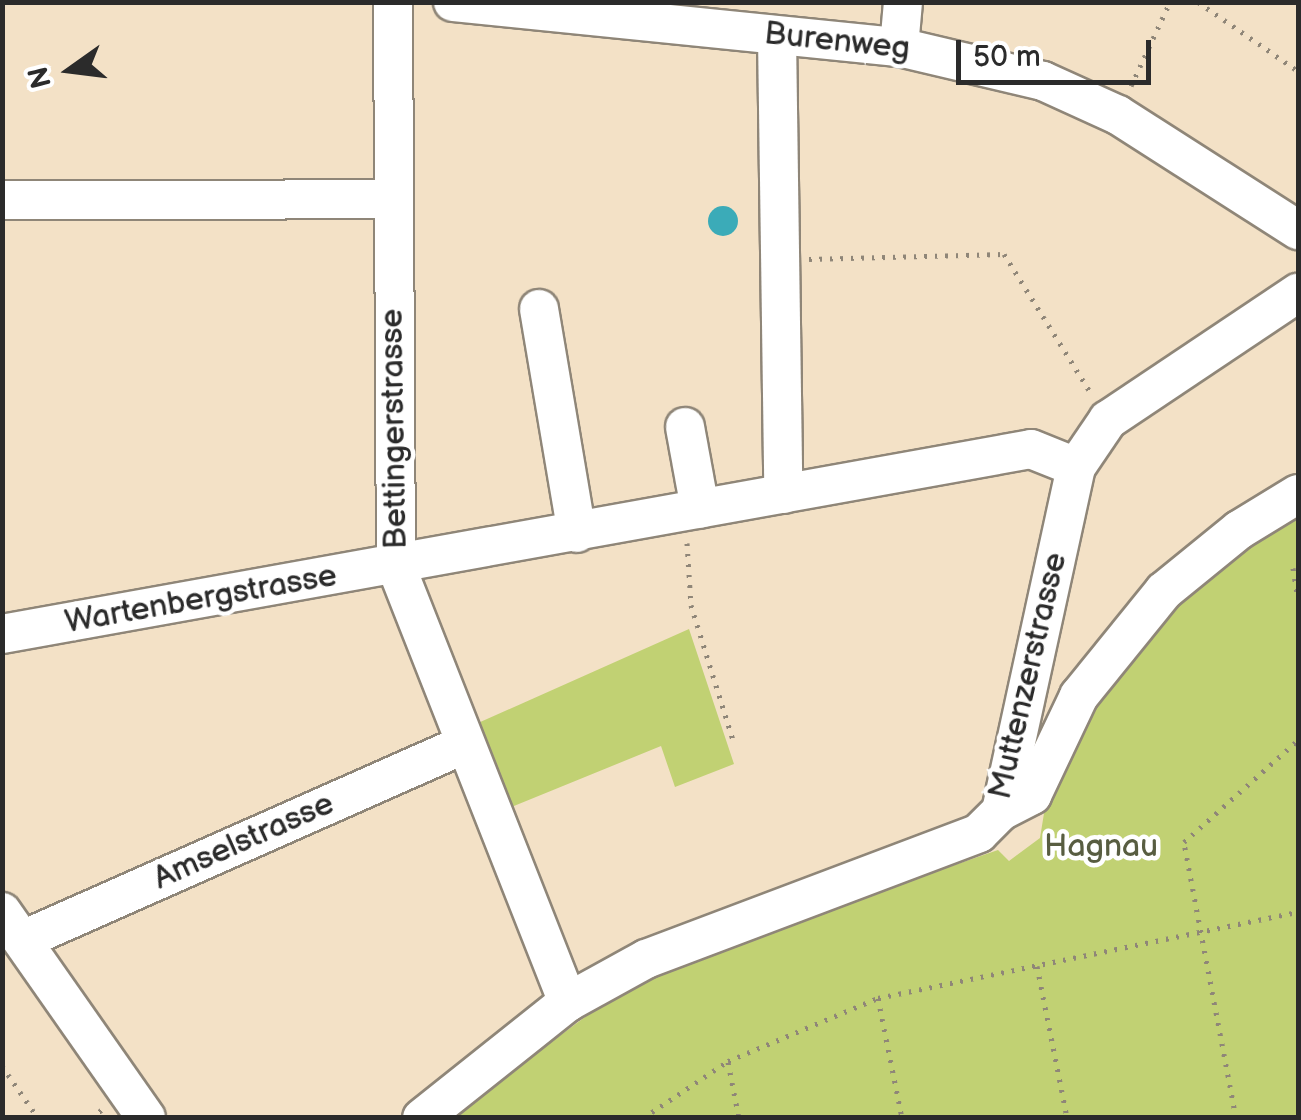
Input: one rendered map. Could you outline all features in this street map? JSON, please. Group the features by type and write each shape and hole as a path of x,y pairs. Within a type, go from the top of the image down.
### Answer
{"street":[{"name":"Bettingerstrasse","path":"393,2 396,566 462,746 568,1002"},
{"name":"Burenweg","path":"453,2 899,47 1044,81 1118,115 1298,230"},
{"path":"899,47 903,2"},
{"path":"777,36 783,494"},
{"path":"2,200 392,199"},
{"name":"Muttenzerstrasse","path":"422,1118 568,1002 646,958 980,833 1001,811 1076,467 1108,420 1298,293"},
{"path":"539,309 577,532"},
{"path":"685,428 689,512"},
{"name":"Wartenbergstrasse","path":"2,634 1031,449 1076,467"},
{"path":"1001,811 1032,795 1079,696 1164,590 1239,530 1298,494"},
{"name":"Amselstrasse","path":"14,926 462,746"},
{"path":"14,926 146,1118"}],"path":[{"path":"1118,115 1170,2"},
{"path":"1198,2 1298,71"},
{"path":"781,260 1004,254 1108,420"},
{"path":"689,512 691,605 734,743"},
{"path":"1292,568 1298,599"},
{"path":"1236,1118 1184,842 1298,740"},
{"path":"643,1118 728,1061 878,998 1298,912"},
{"path":"1037,966 1068,1118"},
{"path":"878,998 902,1118"},
{"path":"728,1061 739,1118"},
{"path":"2,1066 38,1118"}],"green space":[{"name":"Hagnau","path":"1298,506 1298,1117 450,1118 597,1008 689,957 998,850 1009,861 1040,838 1046,801 1097,691 1192,584"},
{"path":"689,629 734,764 675,787 661,746 509,808 478,723"}],"water":[{"path":"723,206 734,210 738,221 734,232 723,236 712,232 708,221 712,210"}]}
